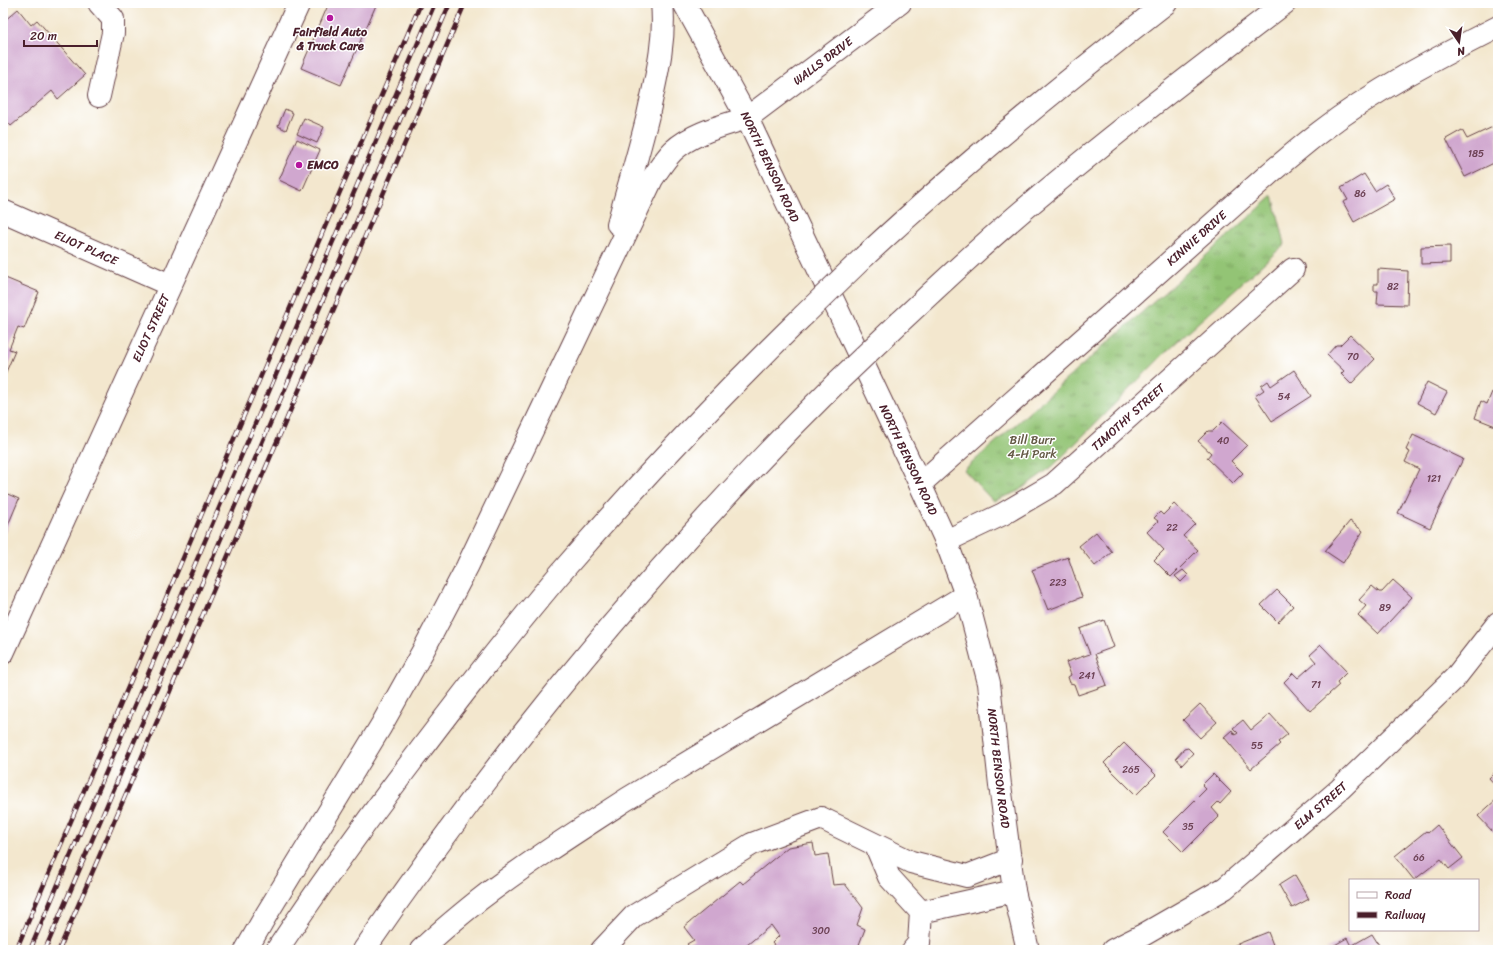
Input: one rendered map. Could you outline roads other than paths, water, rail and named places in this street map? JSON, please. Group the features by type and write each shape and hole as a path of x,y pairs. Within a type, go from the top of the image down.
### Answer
{"main road":[{"path":"99,3 113,19 113,33 99,96"},
{"name":"ELIOT STREET","path":"3,653 299,3"},
{"path":"246,950 381,726 424,648 474,553 581,327 615,232 646,123 656,80 660,54 663,31 662,3"},
{"name":"NORTH BENSON ROAD","path":"684,3 747,118 946,540 966,595 989,683 1000,785 1014,891 1028,950"},
{"name":"WALLS DRIVE","path":"581,327 643,196 663,163 674,150 686,141 718,127 747,118 900,3"},
{"path":"277,950 344,853 450,710 563,570 683,437 746,371 866,255 920,206 1010,128 1166,3"},
{"path":"364,950 440,842 492,772 602,636 717,505 778,441 900,322 1031,203 1161,99 1285,3"},
{"path":"1236,40 1296,3"},
{"name":"KINNIE DRIVE","path":"920,484 1270,173 1320,132 1372,96 1429,62 1498,27"},
{"name":"ELIOT PLACE","path":"3,211 170,285"},
{"name":"TIMOTHY STREET","path":"946,540 1003,514 1054,484 1293,269"},
{"path":"421,950 462,913 502,883 581,829 966,595"},
{"name":"ELM STREET","path":"1112,950 1144,935 1225,888 1340,790 1455,678 1498,623"},
{"path":"602,950 634,916 752,844 821,818 911,862 967,876 1010,858"},
{"path":"876,846 889,877 921,912 919,943 913,950"},
{"path":"921,912 1014,891"}],"railway":[{"path":"16,950 421,3"},
{"path":"30,950 435,3"},
{"path":"45,950 450,3"},
{"path":"59,950 465,3"}],"place":[{"name":"Fairfield Auto & Truck Care","path":"330,18"},
{"name":"EMCO","path":"299,165"}],"park label":[{"name":"Bill Burr 4-H Park","path":"1032,447"}]}
